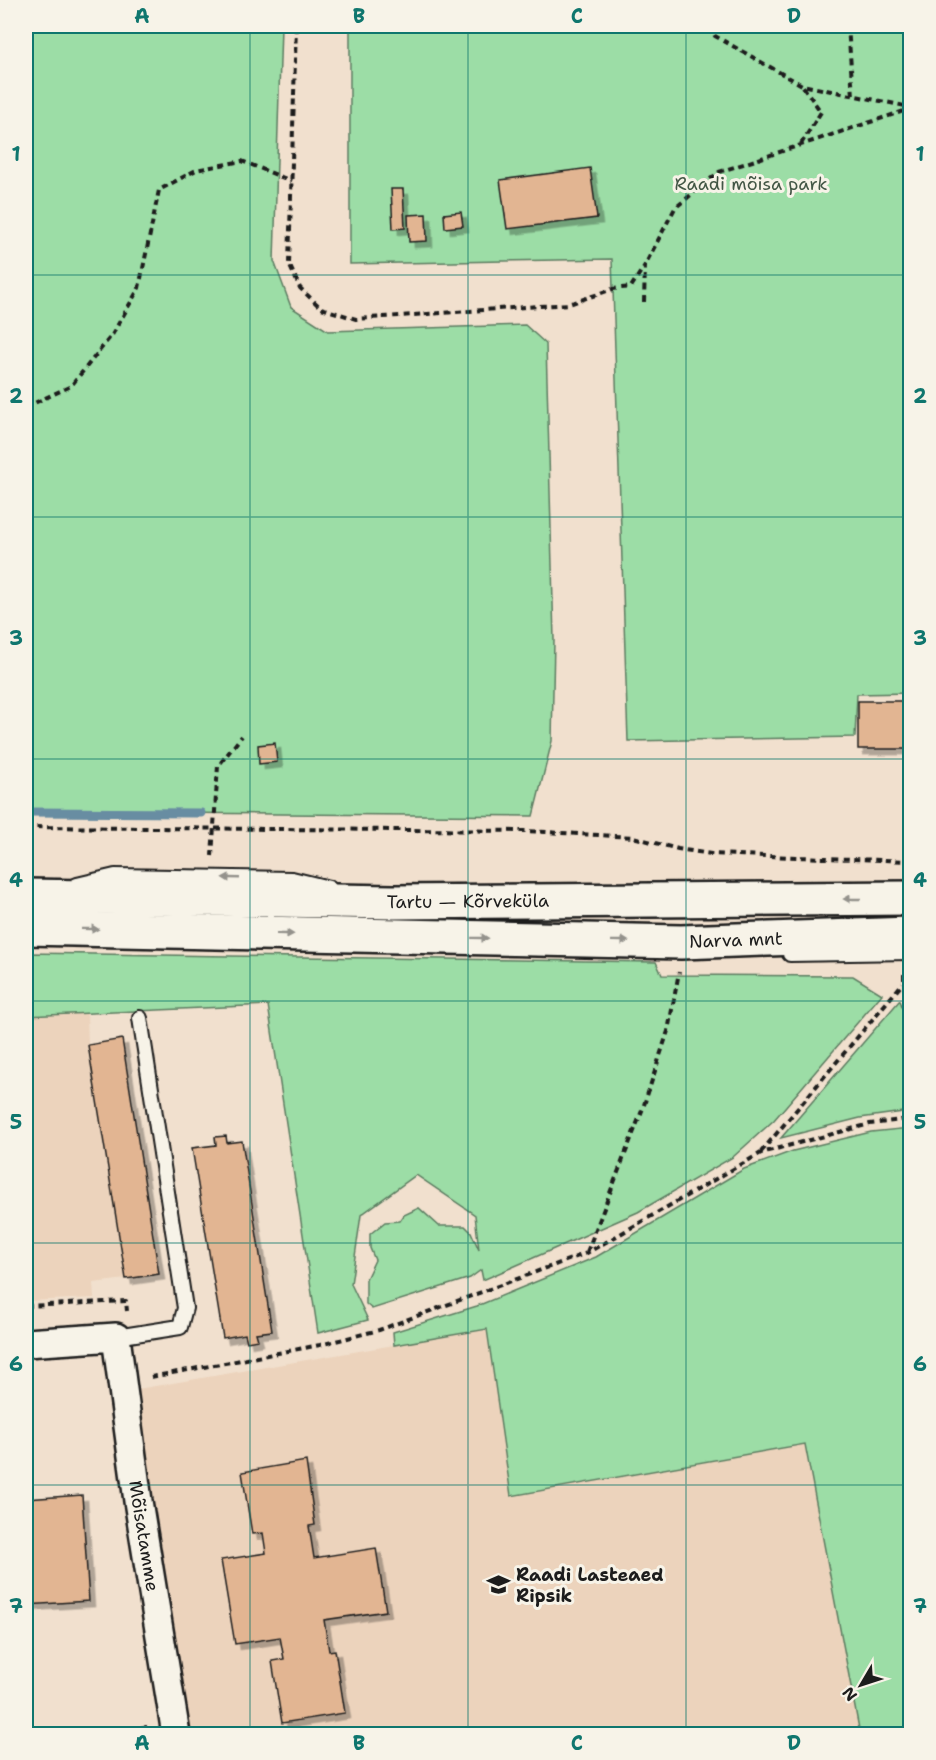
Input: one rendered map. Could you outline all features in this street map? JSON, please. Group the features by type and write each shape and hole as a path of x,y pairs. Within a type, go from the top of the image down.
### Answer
{"main road":[{"name":"Tartu — Kõrveküla","path":"31,896 393,902 910,898"},
{"name":"Tartu — Kõrveküla","path":"26,928 561,940"},
{"name":"Narva mnt","path":"561,940 680,953 910,934"}],"street":[{"path":"26,1343 116,1337"},
{"name":"Mõisatamme","path":"116,1337 138,1501 175,1729"}],"lane":[{"path":"31,896 115,876 212,877 292,879 393,902"},
{"path":"680,953 783,955 910,952"},
{"path":"116,1337 180,1327 185,1308 140,1018"}],"path":[{"path":"296,26 289,264 300,288 321,308 356,319 569,304 613,289 631,287 675,208 719,172 910,108"},
{"path":"708,26 715,36 802,85 910,108"},
{"path":"848,26 853,96"},
{"path":"800,144 821,112 802,85"},
{"path":"26,407 71,386 112,335 139,288 159,190 196,170 242,161 291,180"},
{"path":"644,302 645,265"},
{"path":"212,877 218,766 242,736"},
{"path":"26,827 527,831 633,837 678,849 711,854 910,861"},
{"path":"586,1253 647,1097 668,1031 680,953"},
{"path":"761,1153 904,983"},
{"path":"122,1383 320,1346 379,1330 586,1253 761,1153 870,1124 910,1119"},
{"path":"89,1734 175,1729"}],"shaded area":[{"path":"87,1013 88,1045 126,1279 93,1283 94,1298 26,1301 26,1016"},
{"name":"Raadi Lasteaed Ripsik","path":"487,1329 511,1496 806,1444 860,1734 189,1734 132,1390"}],"green space":[{"path":"26,26 281,26 274,261 291,307 328,331 525,325 546,344 554,640 552,741 533,816 26,812"},
{"name":"Raadi mõisa park","path":"350,26 910,26 910,693 857,694 855,737 628,741 612,259 350,264"},
{"path":"26,953 656,962 662,975 853,976 882,994 774,1120 733,1157 638,1212 483,1280 481,1270 470,1278 372,1309 366,1304 366,1279 375,1260 370,1248 370,1234 385,1222 400,1221 404,1215 419,1208 439,1226 465,1226 471,1232 479,1250 475,1215 416,1175 361,1215 351,1284 368,1320 318,1333 268,1005 26,1016"},
{"path":"900,1000 910,1032 910,1111 860,1118 781,1138"},
{"path":"910,1128 910,1734 860,1734 805,1444 511,1496 487,1329 394,1345 393,1332 477,1306 596,1257 744,1169 793,1151 871,1132"}],"building":[{"path":"590,168 597,218 507,229 500,180"},
{"path":"391,189 403,189 405,228 393,229"},
{"path":"461,212 463,226 445,228 444,214"},
{"path":"426,214 427,241 409,242 408,215"},
{"path":"858,701 910,701 910,749 858,749"},
{"path":"275,743 277,762 259,764 258,745"},
{"path":"122,1039 159,1274 126,1279 88,1045"},
{"path":"226,1136 227,1143 242,1141 272,1331 256,1333 258,1340 247,1342 245,1334 223,1338 192,1148 216,1145 215,1137"},
{"path":"306,1461 315,1525 309,1526 314,1558 376,1548 386,1611 324,1620 329,1651 335,1650 345,1713 282,1723 272,1661 284,1659 280,1637 235,1644 221,1560 266,1553 263,1533 252,1534 242,1472"},
{"path":"82,1495 89,1601 26,1605 26,1499"}],"waterway":[{"path":"26,812 201,813"}],"place":[{"name":"Raadi Lasteaed Ripsik","path":"498,1585"}]}
